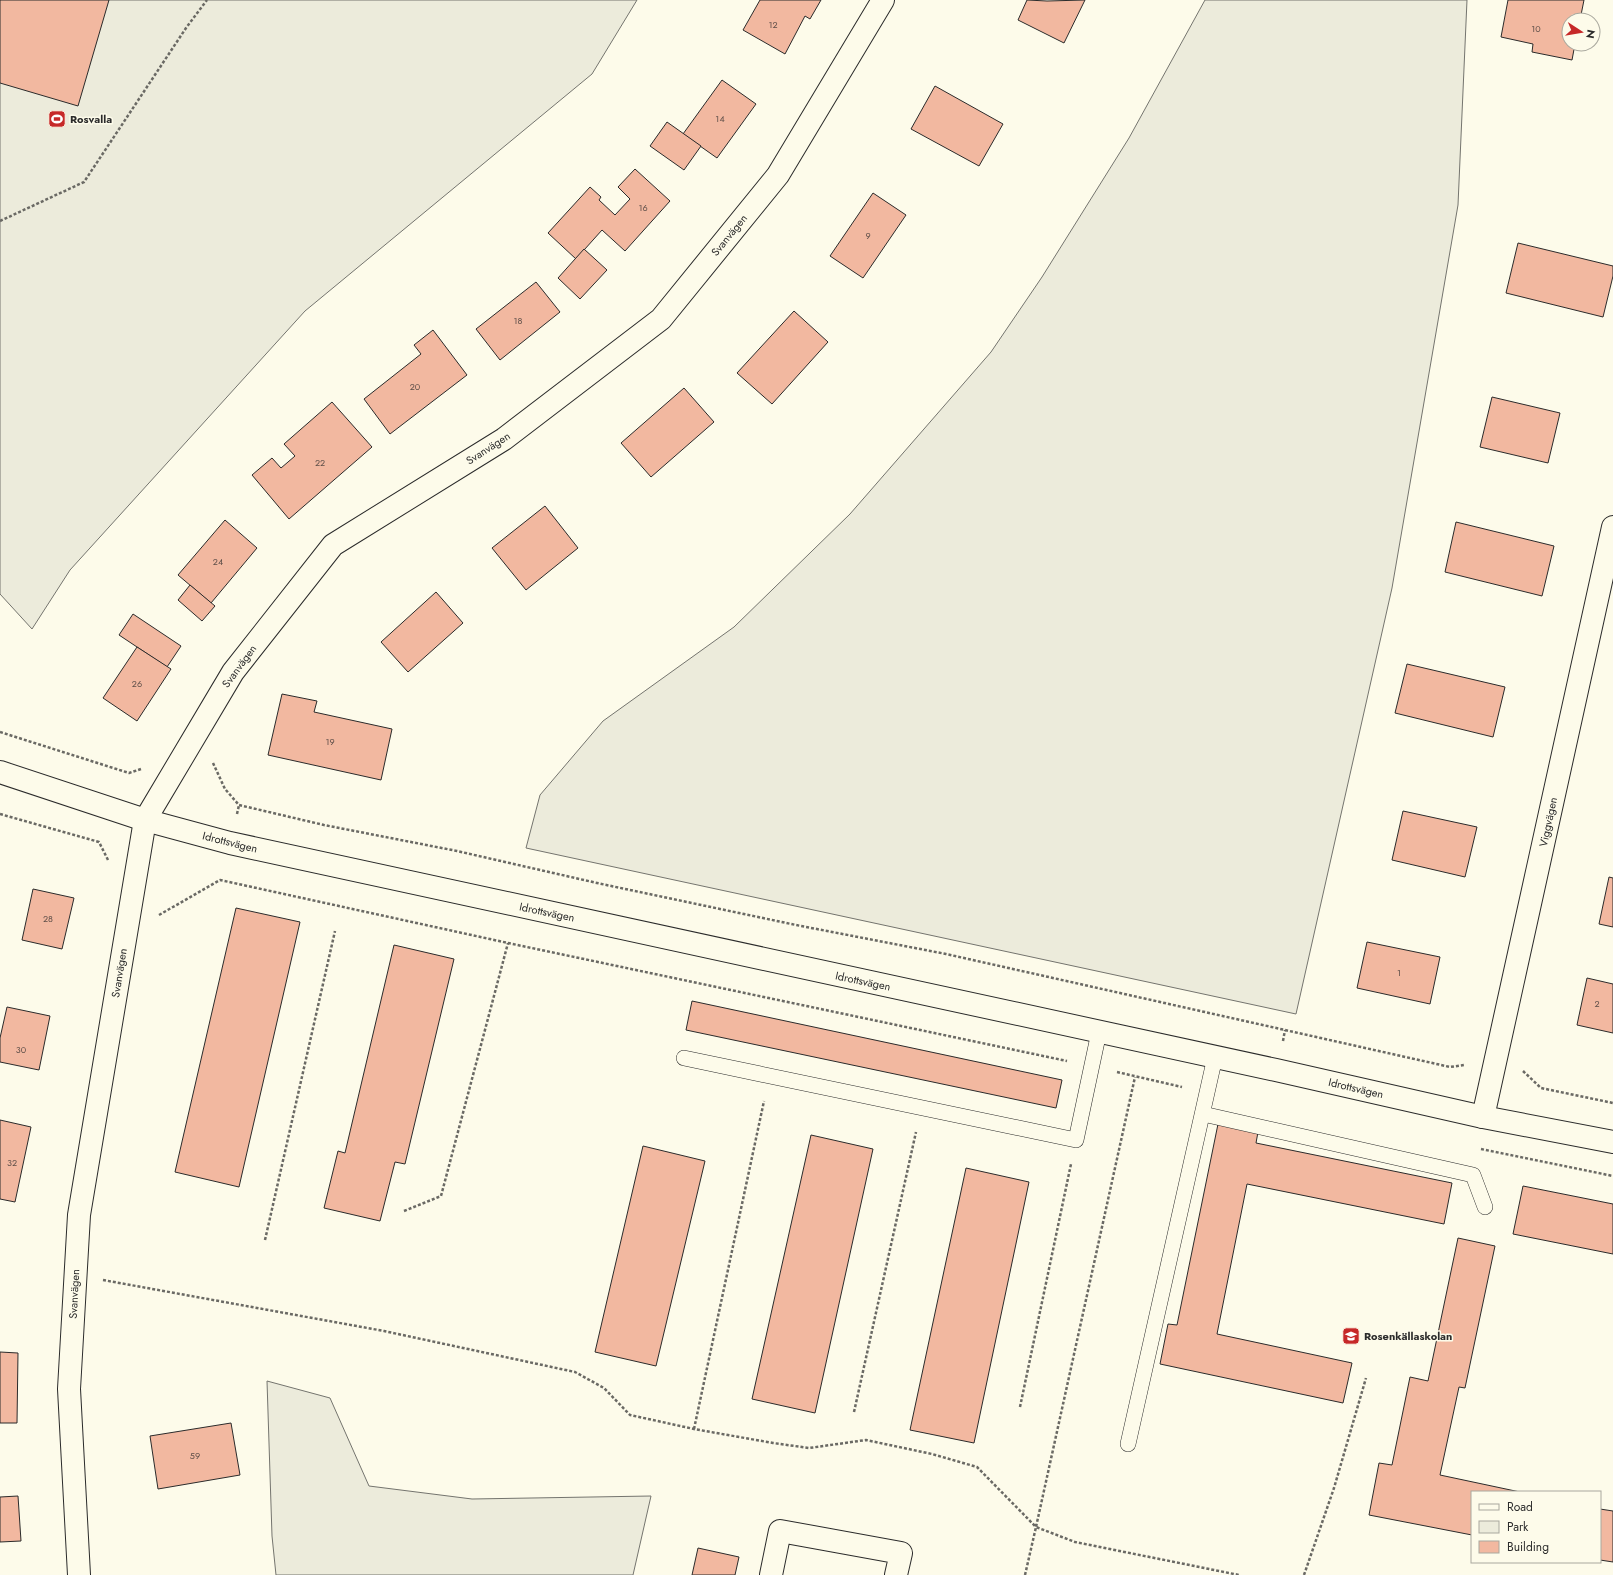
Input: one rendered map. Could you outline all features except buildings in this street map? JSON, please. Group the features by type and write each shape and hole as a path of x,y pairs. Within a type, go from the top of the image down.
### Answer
{"street":[{"name":"Svanvägen","path":"79,1575 69,1389 79,1215 145,820 234,672 333,545 504,439 661,320 778,175 883,0"},
{"name":"Viggvägen","path":"1483,1117 1613,528"},
{"name":"Idrottsvägen","path":"0,772 145,820 230,843 1215,1056 1483,1117 1613,1142"},
{"path":"771,1575 780,1531 901,1553 896,1575"}],"lane":[{"path":"684,1058 1076,1140 1093,1067 1099,1032"},
{"path":"1128,1444 1215,1056"},
{"path":"1203,1114 1473,1175 1485,1207"}],"path":[{"path":"0,221 84,182 186,28 207,0"},
{"path":"0,732 129,773 142,768"},
{"path":"187,749 212,762 225,789 239,805 324,825 457,851 597,883 796,925 946,954 1450,1067 1473,1064 1487,1055 1497,1056 1523,1071 1541,1088 1613,1103"},
{"path":"0,814 99,842 109,862"},
{"path":"130,912 154,918 220,880 1208,1092"},
{"path":"265,1240 335,931"},
{"path":"404,1211 441,1196 508,943"},
{"path":"694,1429 769,1075"},
{"path":"1025,1575 1135,1077"},
{"path":"854,1412 921,1108"},
{"path":"1020,1407 1076,1140"},
{"path":"1475,1148 1613,1176"},
{"path":"75,1275 384,1331 576,1372 604,1388 630,1415 694,1429 808,1448 866,1440 932,1454 977,1467 1036,1527 1075,1542 1238,1575"},
{"path":"1304,1575 1334,1488 1366,1378"}],"green space":[{"path":"0,0 637,0 592,74 305,311 70,570 32,629 0,594"},
{"path":"1205,0 1467,0 1458,205 1392,588 1296,1014 526,848 540,795 603,721 734,627 850,514 991,352 1042,277 1129,138"},
{"path":"267,1381 330,1398 369,1486 472,1499 651,1496 633,1575 276,1575 272,1536"}],"place":[{"name":"Rosvalla","path":"57,119"},
{"name":"Rosenkällaskolan","path":"1351,1336"}]}
